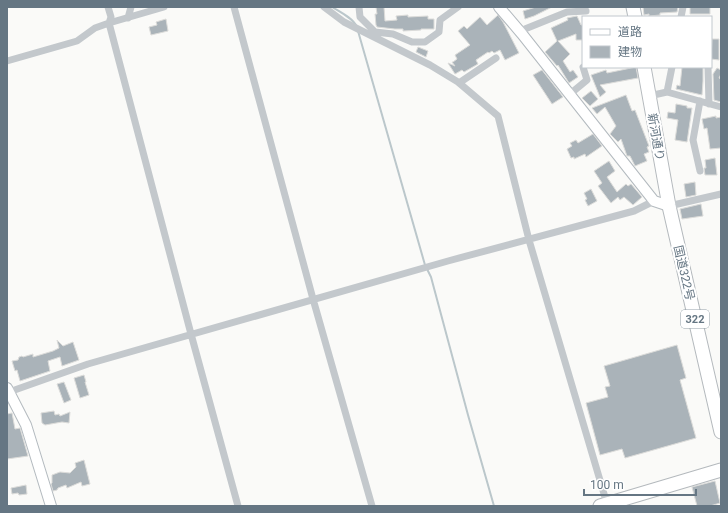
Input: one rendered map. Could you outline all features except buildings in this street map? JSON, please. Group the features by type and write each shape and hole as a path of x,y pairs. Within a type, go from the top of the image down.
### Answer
{"highway":[{"name":"新河通り","path":"644,68 669,206"},
{"name":"国道322号","path":"669,206 721,432"},
{"path":"604,505 721,470"}],"street":[{"path":"108,7 111,17 109,22 238,506"},
{"path":"128,18 131,7"},
{"path":"7,61 77,41 95,28 109,22 164,7"},
{"path":"234,7 313,299 372,506"},
{"path":"324,7 344,22 430,65 459,83 498,116 529,240 604,505"},
{"path":"359,7 360,17 375,32 393,34 412,42 425,42 439,32 440,20 458,7"},
{"path":"498,7 520,31 654,201 669,206 721,194"},
{"path":"520,31 567,12 586,10"},
{"path":"459,83 496,58"},
{"path":"570,94 587,80 584,68"},
{"path":"667,92 672,68"},
{"path":"708,68 709,104"},
{"path":"649,96 667,92 721,107"},
{"path":"700,101 693,140 700,171"},
{"path":"51,506 26,425 8,390 88,364 191,334 634,210 654,201"}],"waterway":[{"path":"332,7 349,18 357,27"},
{"path":"358,31 425,265"},
{"path":"427,269 431,277 494,506"}]}
